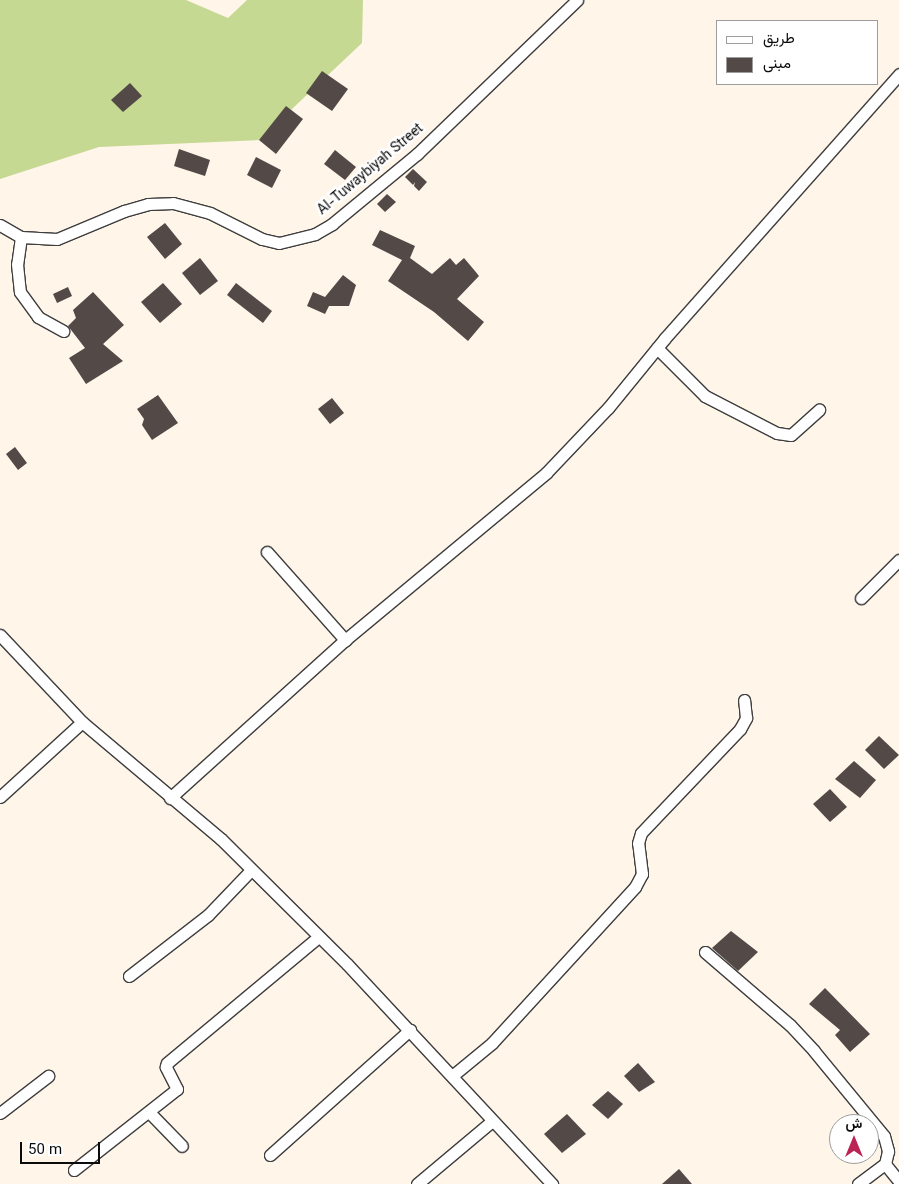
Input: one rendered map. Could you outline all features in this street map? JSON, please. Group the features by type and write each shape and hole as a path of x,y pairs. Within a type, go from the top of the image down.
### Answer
{"street":[{"name":"Al-Tuwaybiyah Street","path":"0,225 21,237 57,239 124,211 148,204 173,203 202,210 262,239 279,243 315,234 332,224 417,154 577,0"},
{"path":"170,798 345,640 546,473 608,408 657,348 899,74"},
{"path":"21,237 16,264 20,292 38,318 63,331"},
{"path":"657,348 705,396 777,433 791,435 819,410"},
{"path":"268,552 345,640"},
{"path":"861,598 899,560"},
{"path":"0,635 82,722 221,839 410,1030 552,1184"},
{"path":"452,1076 492,1043 634,887 642,874 638,843 641,833 740,729 746,718 744,700"},
{"path":"0,797 82,722"},
{"path":"129,976 208,915 251,870"},
{"path":"74,1170 177,1089 166,1068 167,1063 317,938"},
{"path":"705,952 790,1025 814,1050 884,1136 888,1151 885,1164 858,1184"},
{"path":"270,1155 410,1030"},
{"path":"0,1113 48,1076"},
{"path":"149,1112 182,1146"},
{"path":"417,1184 492,1121"},
{"path":"885,1164 899,1181"}],"green space":[{"path":"0,0 186,0 228,18 247,0 363,0 362,43 259,140 99,147 0,179"}],"building":[{"path":"322,71 348,89 332,111 306,93"},
{"path":"130,83 142,96 123,112 111,100"},
{"path":"286,106 303,119 276,154 259,140"},
{"path":"179,149 210,160 205,176 174,166"},
{"path":"335,150 356,167 345,180 324,164"},
{"path":"256,157 281,170 272,188 247,175"},
{"path":"413,169 427,182 419,191 414,186 415,182 413,185 405,177"},
{"path":"387,194 396,202 385,212 377,204"},
{"path":"165,223 182,244 165,259 147,237"},
{"path":"380,230 415,246 410,258 432,274 450,258 456,265 464,258 479,276 457,299 484,322 468,341 434,312 388,281 402,260 372,245"},
{"path":"200,258 218,281 200,295 182,273"},
{"path":"343,275 356,285 349,306 329,306 325,314 307,306 313,292 325,297"},
{"path":"163,283 182,304 160,323 141,302"},
{"path":"236,283 272,311 263,323 227,295"},
{"path":"68,287 72,296 57,303 53,294"},
{"path":"93,292 124,325 103,344 123,361 86,384 69,358 85,348 68,326 76,318 73,310"},
{"path":"158,395 178,423 152,440 142,425 144,419 137,409"},
{"path":"332,398 344,413 330,424 318,409"},
{"path":"15,447 27,463 18,470 6,454"},
{"path":"879,736 899,755 884,769 865,750"},
{"path":"854,761 876,780 860,798 835,779"},
{"path":"830,789 847,807 830,822 813,804"},
{"path":"731,931 758,952 738,971 712,948"},
{"path":"825,988 870,1034 850,1052 835,1035 840,1030 809,1004"},
{"path":"638,1063 655,1082 639,1092 624,1076"},
{"path":"608,1091 623,1104 608,1119 592,1105"},
{"path":"567,1114 586,1134 562,1153 544,1134"},
{"path":"679,1169 692,1184 662,1184"}]}
